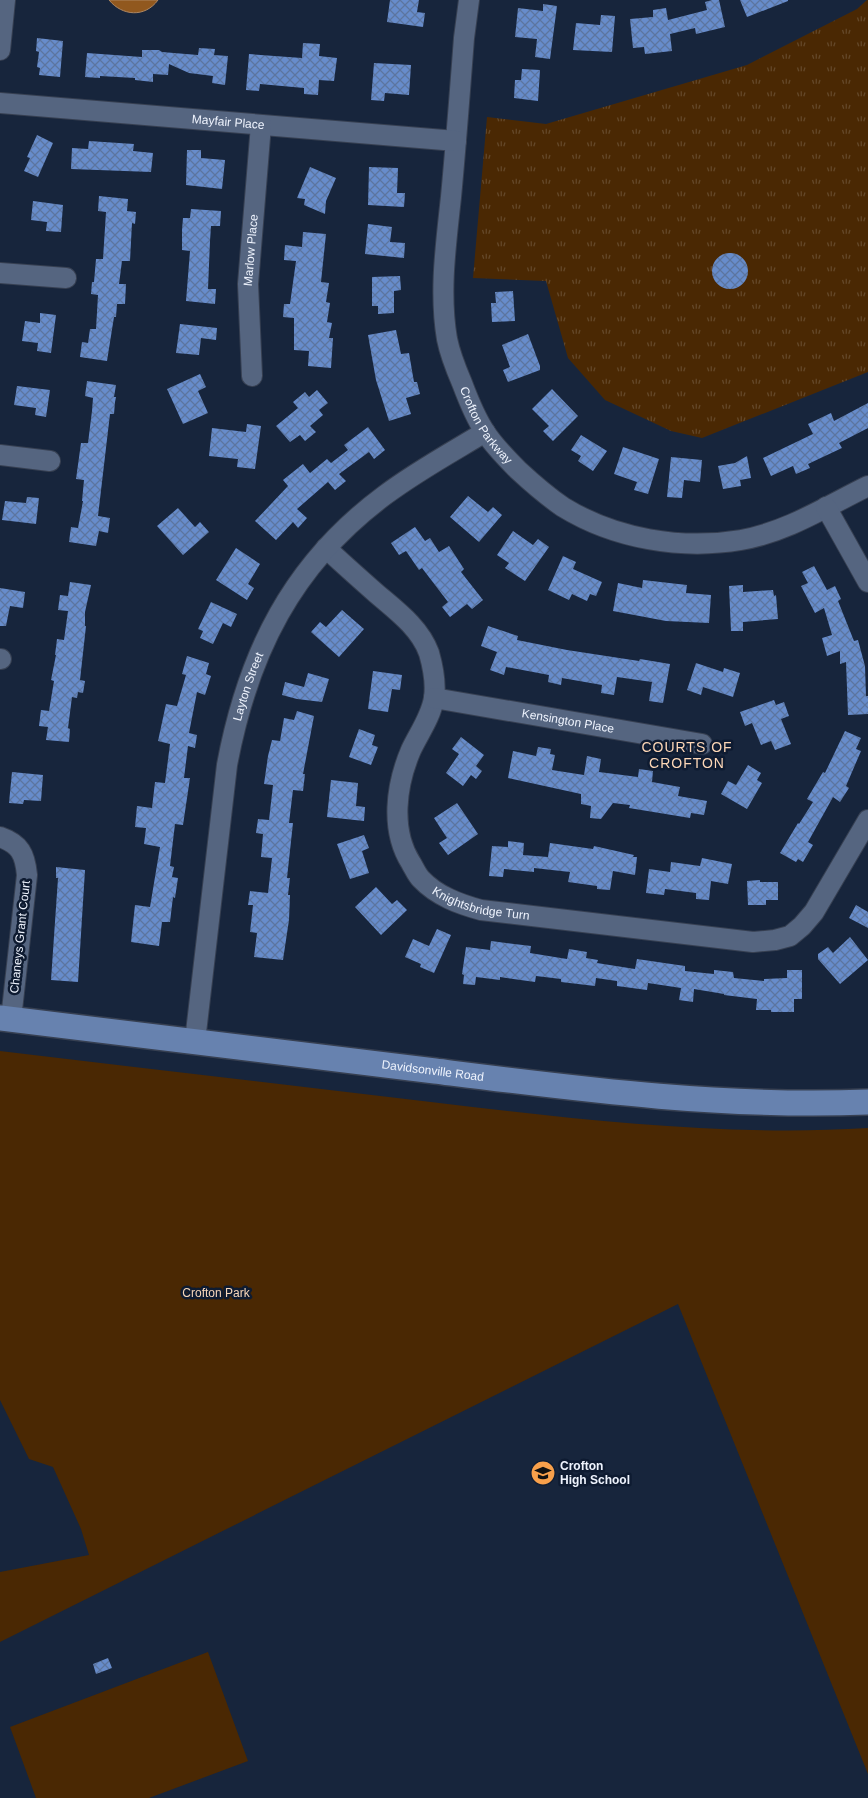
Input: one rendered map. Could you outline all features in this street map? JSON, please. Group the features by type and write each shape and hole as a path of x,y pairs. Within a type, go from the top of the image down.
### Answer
{"main road":[{"name":"Davidsonville Road","path":"5,1018 566,1088 678,1099 765,1103 868,1102"}],"street":[{"path":"0,50 5,0"},
{"name":"Crofton Parkway","path":"469,0 444,270 444,310 448,340 467,396 485,432 506,458 533,484 564,507 605,527 644,538 680,543 715,543 743,539 770,532 794,524 868,486"},
{"name":"Mayfair Place","path":"0,103 456,141"},
{"name":"Marlow Place","path":"252,376 248,284 261,125"},
{"path":"0,273 66,278"},
{"name":"Layton Street","path":"195,1041 227,765 244,693 258,656 281,609 326,548 352,522 386,494 485,432"},
{"path":"0,455 50,461"},
{"path":"826,507 868,582"},
{"name":"Knightsbridge Turn","path":"326,548 408,621 420,636 428,651 435,683 434,698 429,714 411,751 400,784 397,808 399,834 406,856 421,879 456,904 481,910 753,942 775,940 790,936 814,912 868,820"},
{"name":"Kensington Place","path":"434,698 702,744"},
{"name":"Chaneys Grant Court","path":"0,837 10,841 22,853 26,862 27,875 5,1018"}],"green space":[{"path":"867,0 868,372 702,438 671,431 605,400 568,358 546,281 473,278 487,117 546,124 747,65 857,9"},
{"name":"Crofton Park","path":"0,1051 485,1108 649,1125 758,1130 868,1128 868,1774 678,1304 0,1642 0,1572 89,1555 81,1529 53,1467 29,1459 0,1400"},
{"path":"208,1652 248,1761 149,1798 36,1798 10,1727"}],"shaded area":[{"path":"109,0 158,0 147,10 134,13 120,9"}],"building":[{"path":"390,0 419,0 417,12 425,13 423,27 387,22"},
{"path":"719,0 725,27 696,34 695,28 670,34 672,51 645,54 644,47 633,48 630,19 653,17 653,10 666,8 668,20 707,10 705,2"},
{"path":"740,0 788,0 788,1 747,17"},
{"path":"543,4 557,6 550,59 535,57 537,39 515,37 518,8 543,11"},
{"path":"601,15 615,16 612,52 573,50 576,23 600,25"},
{"path":"37,38 63,41 60,77 39,75 40,68 37,67 39,52 36,51"},
{"path":"303,43 320,44 319,56 337,58 334,81 319,80 318,95 304,94 304,88 260,84 259,91 246,90 249,54 302,58"},
{"path":"199,48 215,49 214,55 228,56 225,85 212,83 213,76 189,73 169,64 168,75 153,74 153,82 135,80 135,78 85,77 87,53 142,57 142,50 159,50 162,52 198,55"},
{"path":"374,63 411,65 409,95 385,93 384,101 371,100"},
{"path":"522,69 540,70 538,101 514,98 515,80 521,80"},
{"path":"37,135 53,143 38,177 24,171 30,158 27,157"},
{"path":"89,141 134,144 133,151 153,153 151,172 71,169 72,148 88,149"},
{"path":"187,150 201,150 201,158 225,160 222,189 186,185"},
{"path":"310,167 336,178 326,201 325,214 304,205 305,199 297,198"},
{"path":"369,167 398,168 397,193 405,193 404,207 368,205"},
{"path":"99,196 128,199 127,211 136,212 135,224 132,223 130,261 122,261 119,284 126,284 125,304 117,304 107,361 80,357 82,342 88,343 90,329 96,329 98,295 91,294 92,282 94,282 96,259 103,259 106,212 98,211"},
{"path":"33,201 63,205 61,232 46,231 47,222 31,220"},
{"path":"191,209 221,211 220,226 211,226 210,241 208,289 216,289 215,304 186,301 190,251 182,250 182,230 183,218 190,218"},
{"path":"368,224 392,227 390,242 405,243 404,258 365,254"},
{"path":"303,232 326,234 321,282 329,283 326,302 330,303 327,322 332,323 329,338 333,338 331,368 308,366 309,351 294,350 294,318 283,317 284,304 290,304 296,261 284,260 285,245 302,247"},
{"path":"730,253 737,254 743,258 747,264 747,278 743,284 737,288 730,289 723,288 717,284 713,278 712,271 713,264 717,258 723,254"},
{"path":"400,276 401,290 394,291 394,313 378,314 378,306 372,306 372,277"},
{"path":"513,291 515,321 492,322 491,303 496,303 495,292"},
{"path":"40,313 56,315 51,353 37,351 38,343 22,341 25,321 40,323"},
{"path":"180,324 217,328 216,340 201,338 199,355 176,353"},
{"path":"396,330 401,354 409,353 414,382 417,382 420,394 406,398 411,414 389,421 376,380 368,335"},
{"path":"528,334 540,370 508,382 503,370 510,367 502,345"},
{"path":"200,374 206,387 198,391 208,413 183,424 167,389"},
{"path":"87,381 116,385 114,414 110,414 98,516 110,518 108,533 99,531 96,546 69,542 71,527 78,528 83,501 84,480 76,479 81,443 88,443 92,411 93,398 85,396"},
{"path":"17,386 50,390 46,417 35,415 36,408 14,405"},
{"path":"552,389 578,416 553,441 543,431 549,426 532,409"},
{"path":"317,390 328,403 319,410 323,415 310,426 316,432 305,441 300,435 290,442 276,426 298,408 293,402 305,392 309,397"},
{"path":"868,403 868,428 839,443 842,448 808,464 810,468 796,474 793,466 771,476 763,458 813,434 808,424 831,413 834,421"},
{"path":"247,424 261,426 255,469 237,467 238,459 209,456 212,428 246,432"},
{"path":"368,427 385,450 374,459 369,452 339,474 346,481 335,490 328,482 297,509 307,518 298,528 293,522 276,540 255,521 288,486 283,480 303,464 310,473 327,459 331,463 348,450 344,445"},
{"path":"581,435 607,451 593,471 578,461 581,456 571,450"},
{"path":"623,447 659,459 648,494 634,490 637,482 614,474"},
{"path":"747,456 751,478 740,480 741,486 723,489 718,466 735,463"},
{"path":"671,457 702,460 700,482 684,480 682,498 667,497"},
{"path":"468,496 488,512 493,507 502,515 479,542 450,517"},
{"path":"27,497 39,498 36,524 2,520 5,501 26,503"},
{"path":"178,508 195,527 200,522 209,532 183,555 157,526"},
{"path":"415,527 425,541 430,538 439,552 449,546 464,569 461,572 483,600 472,609 467,604 450,617 442,607 448,602 422,568 419,570 406,551 399,555 391,543"},
{"path":"513,531 533,545 538,539 549,547 525,581 505,568 509,563 497,555"},
{"path":"236,548 260,564 248,584 254,588 247,600 216,580"},
{"path":"563,556 576,562 573,569 602,582 596,596 590,594 587,601 572,594 569,600 548,590"},
{"path":"814,566 827,590 835,586 841,599 838,601 854,641 858,640 865,666 868,714 848,715 846,662 840,664 840,651 827,656 822,638 832,635 824,608 815,613 801,586 808,583 802,572"},
{"path":"643,580 687,585 686,593 711,595 709,623 666,621 613,611 618,583 642,588"},
{"path":"70,582 91,585 85,612 86,626 80,680 85,681 83,693 78,692 77,698 72,697 68,728 70,729 69,742 46,740 48,727 39,726 41,710 49,711 54,681 51,680 57,639 64,640 68,611 58,610 60,595 68,596"},
{"path":"743,585 743,592 773,590 774,596 776,595 778,619 743,622 743,631 731,631 729,586"},
{"path":"0,588 25,592 23,608 10,606 6,626 0,626"},
{"path":"211,602 237,614 231,627 223,623 213,644 200,638 203,631 198,629"},
{"path":"342,610 364,629 339,657 311,632 320,622 326,627"},
{"path":"488,626 518,636 517,640 567,650 670,664 663,703 649,701 652,682 617,677 614,695 601,693 602,685 562,678 561,685 548,682 549,675 506,667 504,675 490,670 497,652 481,646"},
{"path":"187,656 209,663 206,674 211,676 205,695 197,692 189,733 197,735 195,748 188,746 184,778 190,778 183,825 175,824 170,866 174,867 172,877 178,878 175,898 173,897 170,922 162,922 159,946 131,942 135,905 150,907 160,847 144,844 146,828 135,827 137,806 152,808 155,782 165,783 170,744 158,741 166,704 177,706 186,675 182,674"},
{"path":"696,663 723,672 724,668 740,673 733,697 703,687 701,695 687,690"},
{"path":"373,671 402,675 400,690 392,689 388,712 368,709"},
{"path":"308,673 329,679 322,702 282,695 285,682 304,687"},
{"path":"774,700 776,705 784,702 789,716 781,719 791,744 775,750 771,741 761,745 752,723 745,726 740,712"},
{"path":"297,711 314,716 303,774 305,774 303,791 293,790 289,823 293,823 287,878 290,878 288,895 290,895 289,920 283,960 254,957 257,933 250,932 253,905 248,905 250,891 268,893 272,858 261,857 263,834 256,833 258,819 269,820 273,785 264,784 268,756 272,740 280,741 284,718 294,720"},
{"path":"359,729 375,735 372,745 378,747 371,765 349,757"},
{"path":"845,731 861,738 856,749 861,751 846,786 849,788 840,802 833,797 808,842 813,845 803,862 798,859 796,862 780,853 813,802 807,799 823,772 825,773"},
{"path":"461,737 484,755 476,766 482,771 476,779 471,775 463,786 446,773 459,754 452,749"},
{"path":"538,747 551,749 550,754 555,755 552,770 584,775 587,756 601,759 599,772 638,777 639,769 653,771 652,782 680,787 678,796 707,801 704,815 691,813 690,818 629,808 630,805 613,803 601,819 590,818 591,806 581,804 581,794 508,778 513,751 536,756"},
{"path":"748,765 761,773 757,780 762,783 747,809 721,794 728,781 736,785"},
{"path":"12,772 43,775 41,801 24,800 23,804 9,803"},
{"path":"331,780 358,783 356,806 365,807 364,821 327,817"},
{"path":"457,803 478,834 448,855 439,843 447,838 434,818"},
{"path":"364,835 369,848 362,851 369,873 350,879 337,844"},
{"path":"508,841 524,843 523,855 548,857 550,843 593,849 594,846 634,855 633,857 637,857 635,875 613,871 610,890 568,882 570,872 534,868 534,872 504,869 503,877 489,876 492,846 508,847"},
{"path":"702,858 732,864 728,884 711,881 709,900 696,899 696,893 665,889 664,895 646,893 649,869 670,872 671,862 700,866"},
{"path":"56,867 85,870 78,982 51,980 58,878 56,878"},
{"path":"760,880 760,882 778,882 778,900 766,900 766,905 748,905 747,881"},
{"path":"376,887 392,904 397,900 407,910 381,935 355,907"},
{"path":"856,905 868,912 868,928 849,918"},
{"path":"437,929 451,935 434,973 420,967 421,964 405,957 413,939 429,946"},
{"path":"850,937 868,960 840,984 818,959 818,954 828,947 833,953"},
{"path":"491,941 531,946 530,953 567,959 569,949 587,952 586,958 598,960 597,963 635,969 637,959 685,966 685,971 714,974 714,970 733,972 734,978 764,981 764,979 787,978 787,970 802,970 802,999 794,999 794,1012 771,1012 771,1010 756,1010 757,999 694,989 693,1002 679,1000 681,988 648,983 647,990 617,986 617,981 596,978 595,986 561,982 561,979 536,976 535,982 500,977 500,980 476,977 475,985 463,984 464,975 462,974 466,947 490,950"},
{"path":"108,1658 112,1668 96,1674 93,1664"}],"place":[{"name":"Crofton High School","path":"543,1473"}],"district":[{"name":"COURTS OF CROFTON","path":"687,756"}]}
